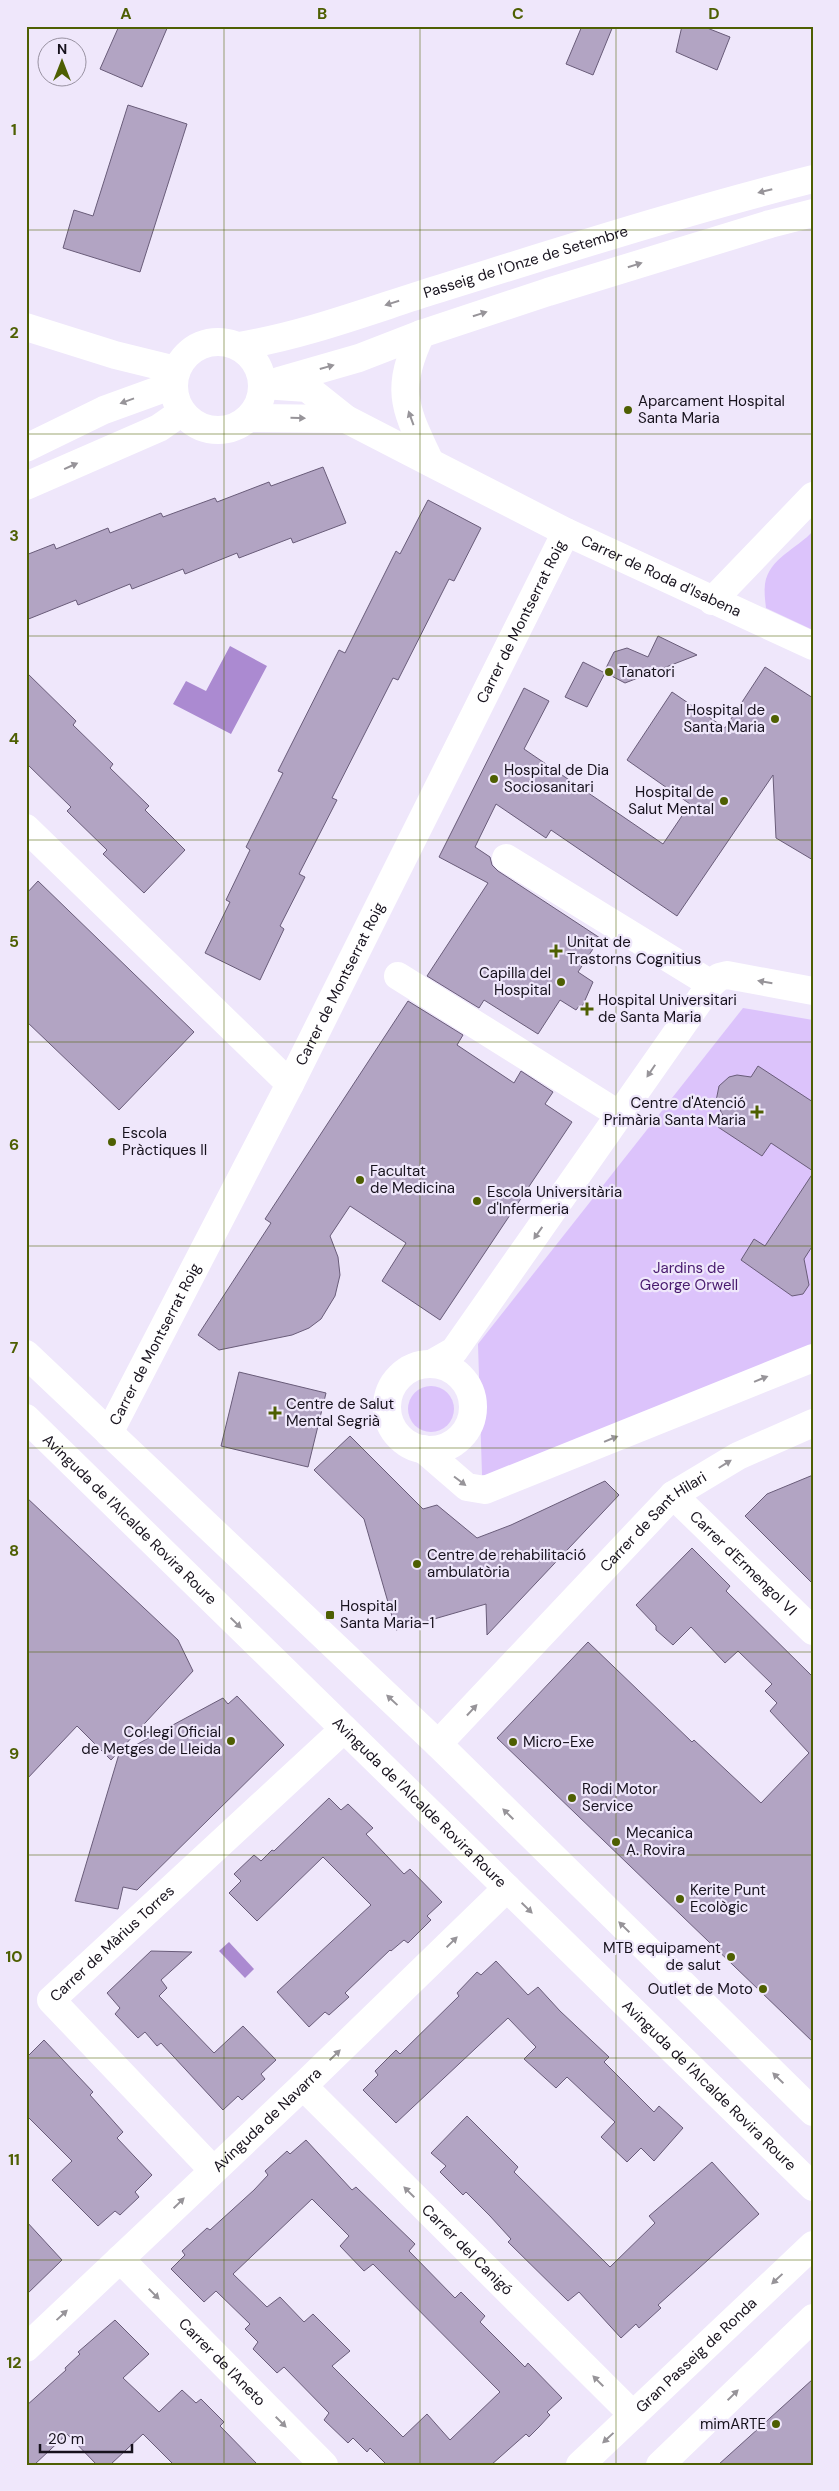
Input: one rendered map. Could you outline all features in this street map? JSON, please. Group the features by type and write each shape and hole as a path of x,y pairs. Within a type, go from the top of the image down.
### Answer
{"street":[{"name":"Passeig de l'Onze de Setembre","path":"239,346 263,342 328,323 715,203 813,179"},
{"path":"263,385 359,358 421,334 557,289 770,224 813,213"},
{"path":"26,327 115,355 175,377"},
{"path":"421,334 410,357 405,377 405,402 430,462"},
{"path":"225,341 239,346 249,353 256,362 263,385 257,408 250,418 230,428 207,429 193,423 182,412 175,400 175,377 183,357 195,347 210,342 225,341"},
{"path":"26,448 175,377"},
{"name":"Carrer de Roda d'Isabena","path":"263,385 307,388 346,418 566,532 813,646"},
{"path":"26,486 159,428 182,412"},
{"name":"Carrer de Roda d'Isabena","path":"250,418 346,418"},
{"path":"712,601 813,496"},
{"name":"Carrer de Montserrat Roig","path":"109,1434 290,1084 566,532"},
{"path":"26,828 290,1084"},
{"path":"506,858 711,984"},
{"path":"433,1363 454,1351 711,984 718,977 727,975 813,990"},
{"path":"398,976 620,1115"},
{"path":"26,1354 438,1744 813,2112"},
{"path":"423,1449 467,1486 485,1490 813,1358"},
{"path":"433,1363 446,1366 459,1373 468,1384 474,1398 474,1413 469,1427 460,1438 448,1446 434,1450 423,1449 406,1443 396,1434 389,1421 386,1407 389,1393 395,1380 418,1364 433,1363"},
{"name":"Avinguda de l'Alcalde Rovira Roure","path":"26,1418 813,2187"},
{"name":"Carrer de Sant Hilari","path":"438,1744 673,1495 738,1456 813,1423"},
{"name":"Carrer d'Ermengol VI","path":"673,1495 813,1631"},
{"name":"Carrer de Màrius Torres","path":"213,2170 51,2000 344,1728"},
{"name":"Avinguda de Navarra","path":"26,2348 303,2086 507,1888"},
{"name":"Carrer del Canigó","path":"303,2086 633,2416"},
{"name":"Gran Passeig de Ronda","path":"580,2465 813,2245"},
{"name":"Carrer de l'Aneto","path":"120,2259 324,2465"},
{"path":"660,2465 813,2318"}],"green space":[{"path":"813,531 813,630 766,608 765,584 772,567 784,554"},
{"name":"Jardins de George Orwell","path":"743,1008 813,1020 813,1358 543,1475 482,1475 478,1344"},
{"path":"431,1386 444,1390 450,1396 454,1409 450,1422 444,1428 431,1432 418,1428 412,1422 408,1409 412,1396 418,1390"}],"shaded area":[{"path":"230,646 267,666 231,734 173,704 186,681 206,691"},
{"path":"229,1942 254,1969 245,1978 219,1951"}],"building":[{"path":"119,26 168,26 142,87 100,69"},
{"path":"582,26 613,26 593,75 566,64"},
{"path":"682,26 702,26 730,37 717,70 676,52"},
{"path":"128,105 187,124 140,272 63,248 74,210 93,216"},
{"path":"323,467 346,523 293,543 291,538 239,558 237,553 185,574 183,569 132,589 130,584 78,605 76,600 26,620 26,555 54,544 56,549 108,528 110,533 161,513 163,517 215,498 217,502 269,482 271,486"},
{"path":"428,500 481,528 454,581 449,579 398,680 393,678 332,798 337,800 299,874 305,877 280,926 284,929 260,980 205,953 230,902 226,900 250,850 246,847 283,773 278,771 339,650 345,653 396,551 400,554"},
{"path":"658,636 697,655 625,683 604,672 614,652 627,648 648,657"},
{"path":"583,662 605,673 587,707 565,697"},
{"path":"765,667 813,698 813,860 776,838 773,775 677,916 551,830 546,838 496,804 475,847 490,857 492,865 498,871 600,938 578,972 593,982 582,1007 579,1006 576,1010 560,1000 538,1034 484,1000 479,1008 427,976 488,883 439,857 524,688 549,701 524,749 663,844 690,804 627,760 672,692 725,728"},
{"path":"26,672 76,721 73,725 113,764 110,768 149,806 145,810 185,850 144,893 103,854 107,850 67,811 71,807 26,763"},
{"path":"38,881 194,1032 119,1110 26,1021 26,894"},
{"name":"Facultat de Medicina","path":"408,1001 463,1035 457,1045 514,1083 521,1071 553,1092 545,1104 572,1122 440,1320 382,1281 406,1243 350,1206 330,1236 338,1257 340,1275 335,1296 321,1319 309,1328 292,1335 219,1350 198,1335 271,1223 265,1219"},
{"name":"Centre d'Atenció Primària Santa Maria","path":"758,1066 813,1102 813,1171 771,1143 762,1156 718,1127 724,1118 716,1101 719,1086 729,1077 737,1075 751,1077"},
{"path":"813,1173 813,1245 804,1259 809,1285 803,1294 792,1296 741,1260 754,1239 765,1246"},
{"name":"Centre de Salut Mental Segrià","path":"239,1372 326,1393 308,1467 221,1446"},
{"path":"350,1436 423,1509 437,1505 477,1538 511,1525 605,1481 619,1495 487,1635 486,1604 396,1630 364,1519 314,1470"},
{"path":"813,1475 813,1584 745,1516 767,1494"},
{"path":"26,1497 178,1640 193,1671 111,1760 77,1726 26,1780"},
{"path":"692,1548 730,1586 726,1591 813,1677 813,2042 497,1738 588,1642 692,1742 694,1740 761,1803 809,1753 770,1711 777,1703 765,1691 772,1684 738,1651 725,1663 691,1627 673,1645 656,1630 656,1626 636,1605"},
{"path":"237,1696 284,1745 137,1890 123,1887 118,1909 75,1901 119,1754 223,1698 228,1704"},
{"path":"329,1798 341,1810 348,1804 373,1828 366,1834 404,1874 410,1869 442,1902 427,1916 431,1920 408,1943 404,1940 390,1950 345,1993 349,1997 329,2015 325,2012 309,2027 277,1992 371,1905 323,1857 257,1921 229,1893 241,1881 234,1874 254,1855 261,1861"},
{"path":"151,1951 192,1952 161,1980 167,1988 159,1996 214,2053 243,2026 276,2060 261,2074 265,2079 242,2100 238,2096 223,2110 161,2043 157,2046 145,2032 138,2038 115,2014 120,2008 107,1993"},
{"path":"496,1961 528,1995 538,1987 560,2011 609,2057 604,2062 654,2112 659,2106 683,2128 654,2161 641,2148 627,2162 601,2137 615,2122 567,2077 556,2088 524,2059 536,2047 508,2018 396,2123 363,2090 378,2075 375,2071 396,2050 400,2054 459,1996 457,1993 477,1972 481,1975"},
{"path":"44,2040 93,2092 90,2095 123,2132 117,2138 152,2175 135,2192 139,2197 120,2215 115,2211 98,2226 52,2180 72,2161 26,2115 26,2058"},
{"path":"467,2116 518,2167 514,2172 610,2267 655,2223 649,2216 712,2162 759,2214 658,2305 661,2308 639,2328 636,2324 621,2338 579,2292 568,2301 508,2242 511,2239 490,2216 466,2192 463,2195 440,2172 446,2166 431,2153"},
{"path":"306,2140 352,2190 356,2187 415,2244 409,2251 455,2298 461,2292 485,2316 480,2322 525,2367 528,2363 562,2398 547,2412 550,2415 529,2437 526,2434 491,2465 387,2465 370,2448 367,2452 353,2438 348,2443 324,2420 329,2413 284,2367 277,2373 253,2349 258,2342 245,2329 250,2324 216,2291 204,2302 171,2269 185,2255 182,2251 207,2228 210,2230 254,2190 268,2175 265,2171 287,2151 290,2154","holes":["312,2199 349,2236 340,2246 364,2271 373,2264 500,2392 450,2440 427,2414 403,2437 332,2366 350,2351 313,2314 304,2322 280,2297 267,2307 233,2274"]},
{"path":"26,2221 62,2260 26,2295"},
{"path":"115,2320 149,2354 123,2378 159,2412 182,2390 196,2403 201,2399 224,2422 220,2426 258,2465 174,2465 143,2434 110,2465 97,2465 67,2434 34,2465 26,2465 26,2406 66,2370 65,2368 80,2354 78,2352"},
{"path":"813,2379 813,2465 718,2465 780,2409"}],"place":[{"name":"Aparcament Hospital Santa Maria","path":"628,410"},
{"name":"Tanatori","path":"609,672"},
{"name":"Hospital de Santa Maria","path":"775,719"},
{"name":"Hospital de Dia Sociosanitari","path":"494,779"},
{"name":"Hospital de Salut Mental","path":"724,801"},
{"name":"Unitat de Trastorns Cognitius","path":"556,951"},
{"name":"Capilla del Hospital","path":"561,982"},
{"name":"Hospital Universitari de Santa Maria","path":"587,1009"},
{"name":"Centre d'Atenció Primària Santa Maria","path":"757,1112"},
{"name":"Escola Pràctiques II","path":"112,1142"},
{"name":"Facultat de Medicina","path":"360,1180"},
{"name":"Escola Universitària d'Infermeria","path":"477,1201"},
{"name":"Centre de Salut Mental Segrià","path":"275,1413"},
{"name":"Centre de rehabilitació ambulatòria","path":"417,1564"},
{"name":"Hospital Santa Maria-1","path":"330,1615"},
{"name":"Col·legi Oficial de Metges de Lleida","path":"231,1741"},
{"name":"Micro-Exe","path":"513,1742"},
{"name":"Rodi Motor Service","path":"572,1798"},
{"name":"Mecanica A. Rovira","path":"616,1842"},
{"name":"Kerite Punt Ecològic","path":"680,1899"},
{"name":"MTB equipament de salut","path":"731,1957"},
{"name":"Outlet de Moto","path":"763,1989"},
{"name":"mimARTE","path":"776,2424"}]}
